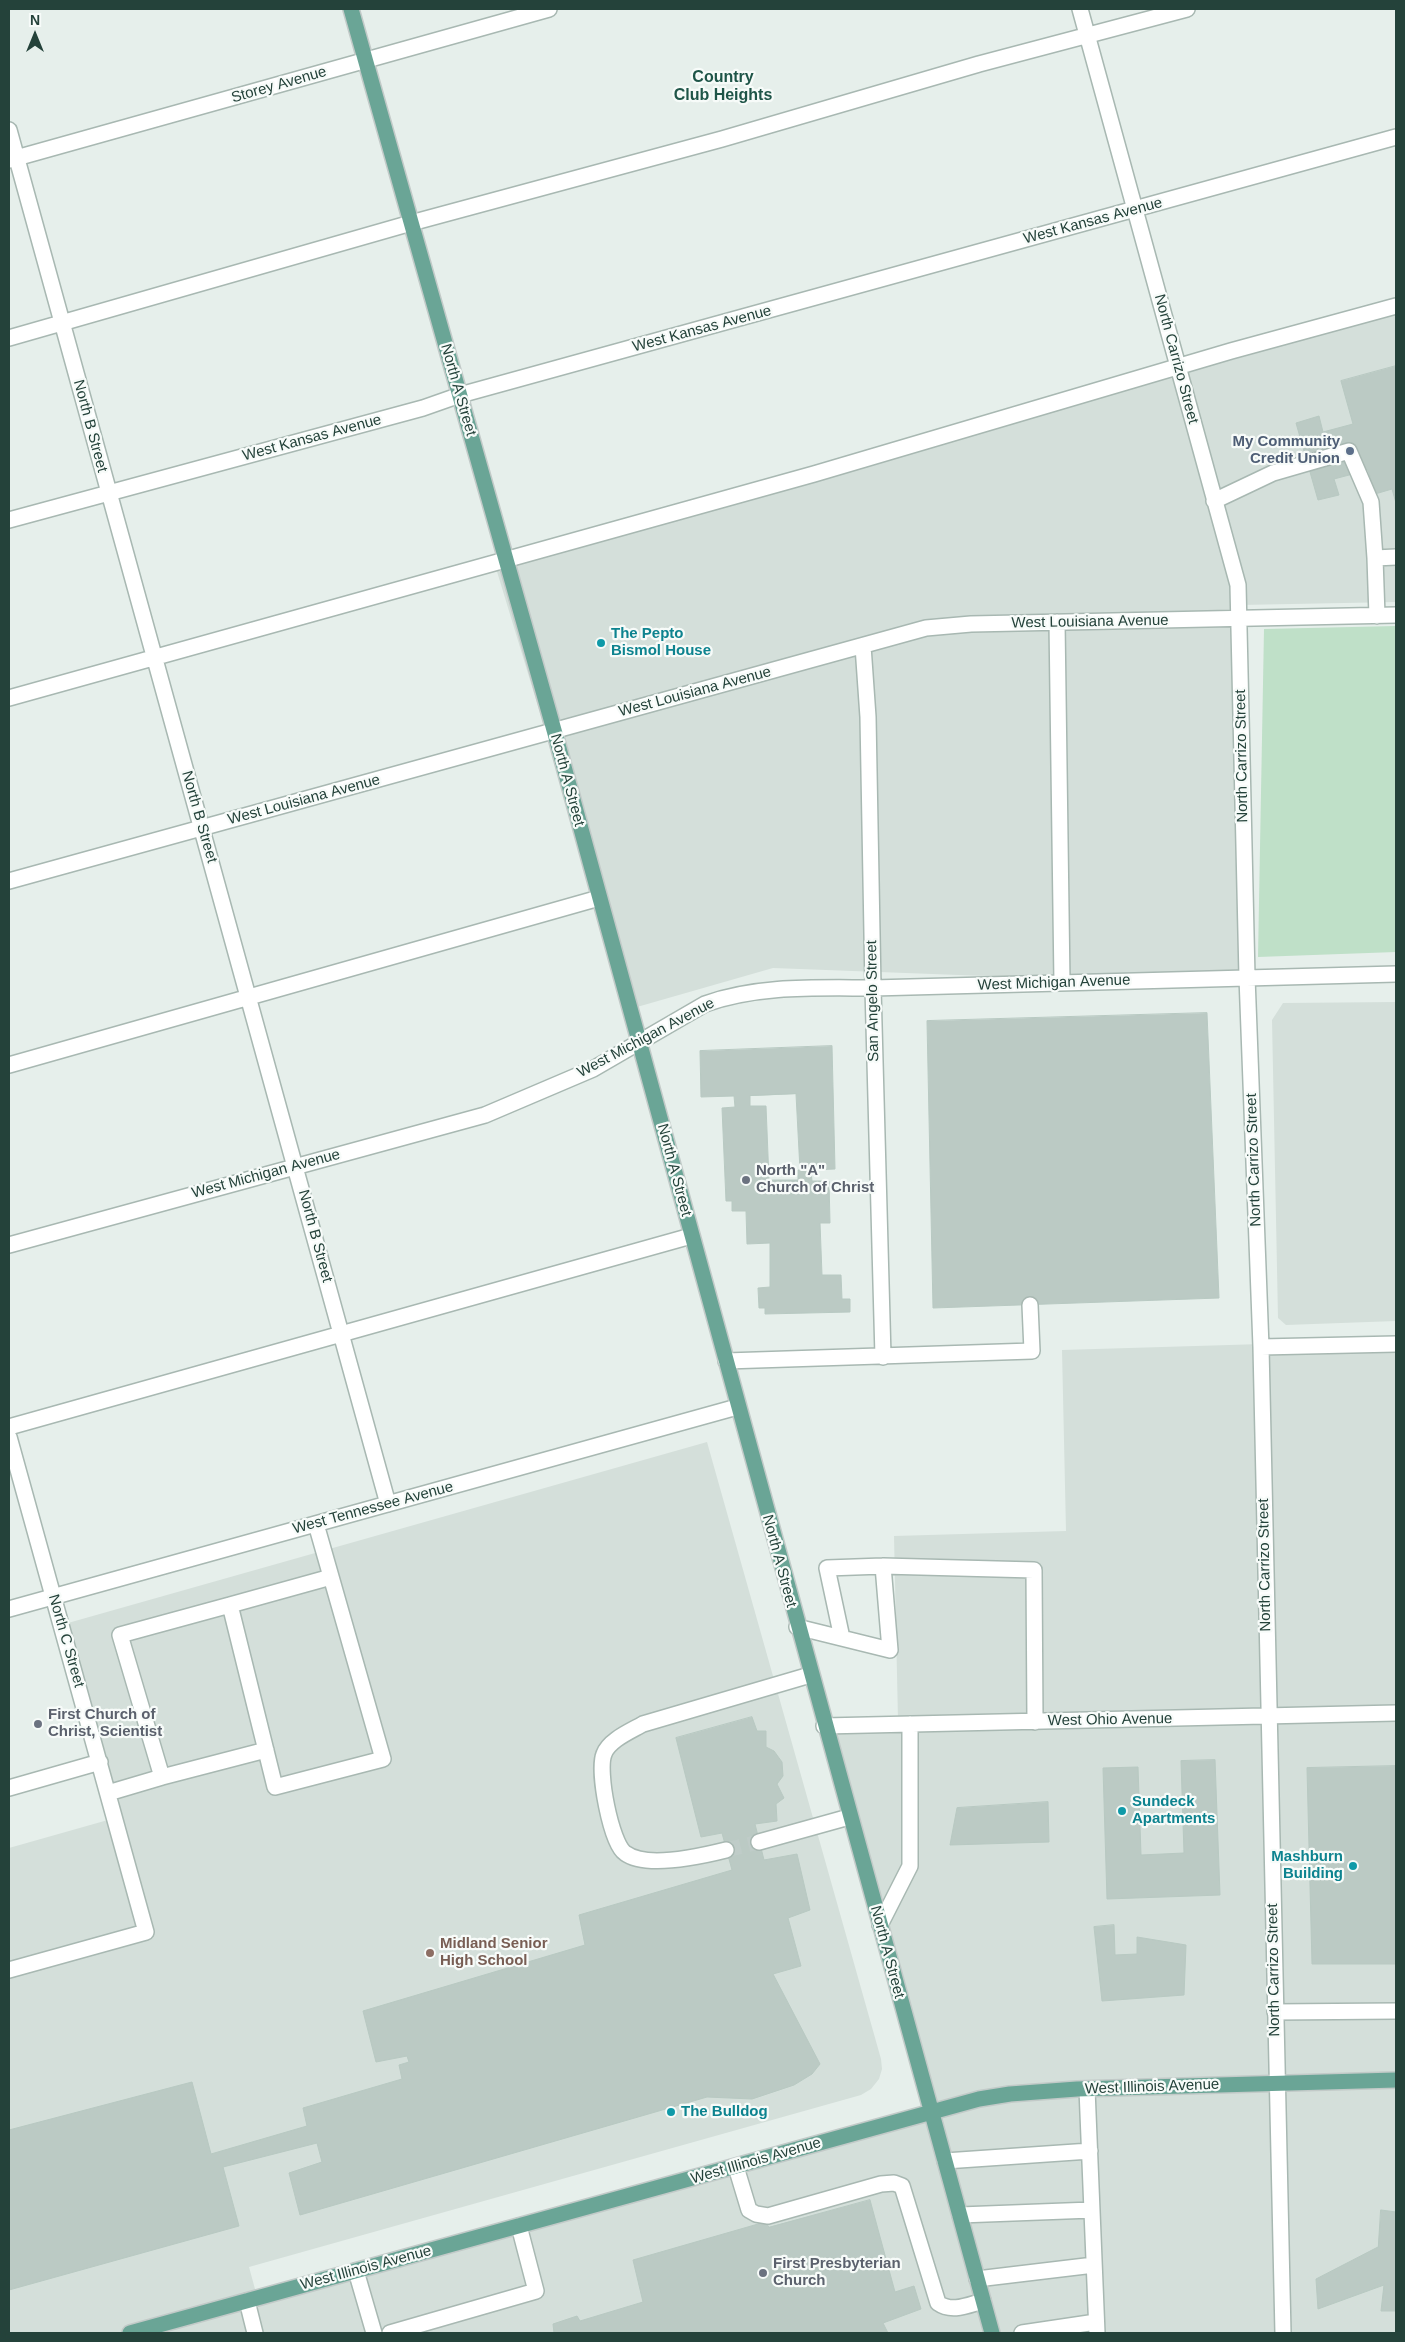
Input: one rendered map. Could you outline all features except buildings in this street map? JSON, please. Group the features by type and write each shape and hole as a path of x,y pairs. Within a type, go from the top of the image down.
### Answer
{"main road":[{"name":"North A Street","path":"351,9 554,730 824,1726 992,2333"},
{"name":"West Illinois Avenue","path":"130,2333 970,2101 1010,2094 1087,2089 1396,2080"}],"street":[{"name":"Storey Avenue","path":"13,158 550,9"},
{"name":"North Carrizo Street","path":"1080,9 1238,585 1247,977 1261,1347 1267,1717 1283,2333"},
{"path":"9,338 411,224 722,140 979,64 1186,9"},
{"name":"North B Street","path":"9,130 13,158 62,323 388,1504"},
{"name":"West Kansas Avenue","path":"9,520 423,408 460,395 1396,137"},
{"path":"9,698 871,458 1178,367 1396,306"},
{"path":"1214,501 1273,473 1349,450 1370,502 1375,558 1377,616"},
{"path":"1375,558 1396,557"},
{"name":"West Louisiana Avenue","path":"9,881 891,639 898,635 942,626 1396,615"},
{"path":"1057,622 1062,983"},
{"name":"San Angelo Street","path":"863,646 868,717 883,1357"},
{"path":"9,1064 599,898"},
{"name":"West Michigan Avenue","path":"9,1245 485,1115 592,1069 705,1004 724,997 771,989 1396,974"},
{"path":"9,1427 692,1236"},
{"path":"726,1361 1032,1351 1030,1305"},
{"path":"1261,1347 1396,1344"},
{"name":"West Tennessee Avenue","path":"9,1609 737,1407"},
{"name":"North C Street","path":"9,1438 146,1932 9,1970"},
{"path":"230,1605 275,1787 382,1759 316,1524"},
{"path":"842,1638 827,1568 884,1566 1034,1570 1035,1722"},
{"path":"797,1627 890,1650 884,1566"},
{"path":"162,1777 120,1635 331,1577"},
{"path":"726,1850 676,1860 639,1860 624,1853 617,1840 606,1802 601,1776 604,1753 621,1737 643,1724 810,1674"},
{"name":"West Ohio Avenue","path":"824,1726 1396,1713"},
{"path":"880,1925 910,1866 910,1724"},
{"path":"108,1793 266,1750"},
{"path":"9,1788 100,1762"},
{"path":"759,1842 850,1817"},
{"path":"1275,2012 1396,2011"},
{"path":"1022,2333 1097,2328 1087,2089"},
{"path":"945,2161 1090,2151"},
{"path":"736,2167 749,2210 756,2214 768,2216 881,2184 894,2183 902,2186 938,2303 945,2308 954,2309 983,2301"},
{"path":"960,2216 1092,2210"},
{"path":"390,2333 536,2291 519,2226"},
{"path":"977,2279 1094,2265"},
{"path":"356,2271 374,2333"},
{"path":"246,2301 255,2333"}],"shaded area":[{"path":"1396,314 1396,602 1240,605 1249,974 1065,979 773,968 630,1009 495,565"},
{"path":"1396,1002 1396,1321 1286,1325 1278,1318 1272,1020 1283,1003"},
{"path":"1396,1340 1396,2333 9,2333 9,1848 122,1816 68,1623 707,1442 881,2059 882,2069 879,2079 871,2089 861,2095 249,2267 258,2300 930,2110 821,1722 898,1720 894,1536 1066,1531 1062,1350"}],"green space":[{"path":"1396,626 1396,952 1258,957 1264,629"}],"tunnel":[{"path":"726,1850 759,1842"}],"place":[{"name":"My Community Credit Union","path":"1350,451"},
{"name":"The Pepto Bismol House","path":"601,643"},
{"name":"North \"A\" Church of Christ","path":"746,1180"},
{"name":"First Church of Christ, Scientist","path":"38,1724"},
{"name":"Sundeck Apartments","path":"1122,1811"},
{"name":"Mashburn Building","path":"1353,1866"},
{"name":"Midland Senior High School","path":"430,1953"},
{"name":"The Bulldog","path":"671,2112"},
{"name":"First Presbyterian Church","path":"763,2273"}],"district":[{"name":"Country Club Heights","path":"723,87"}]}
